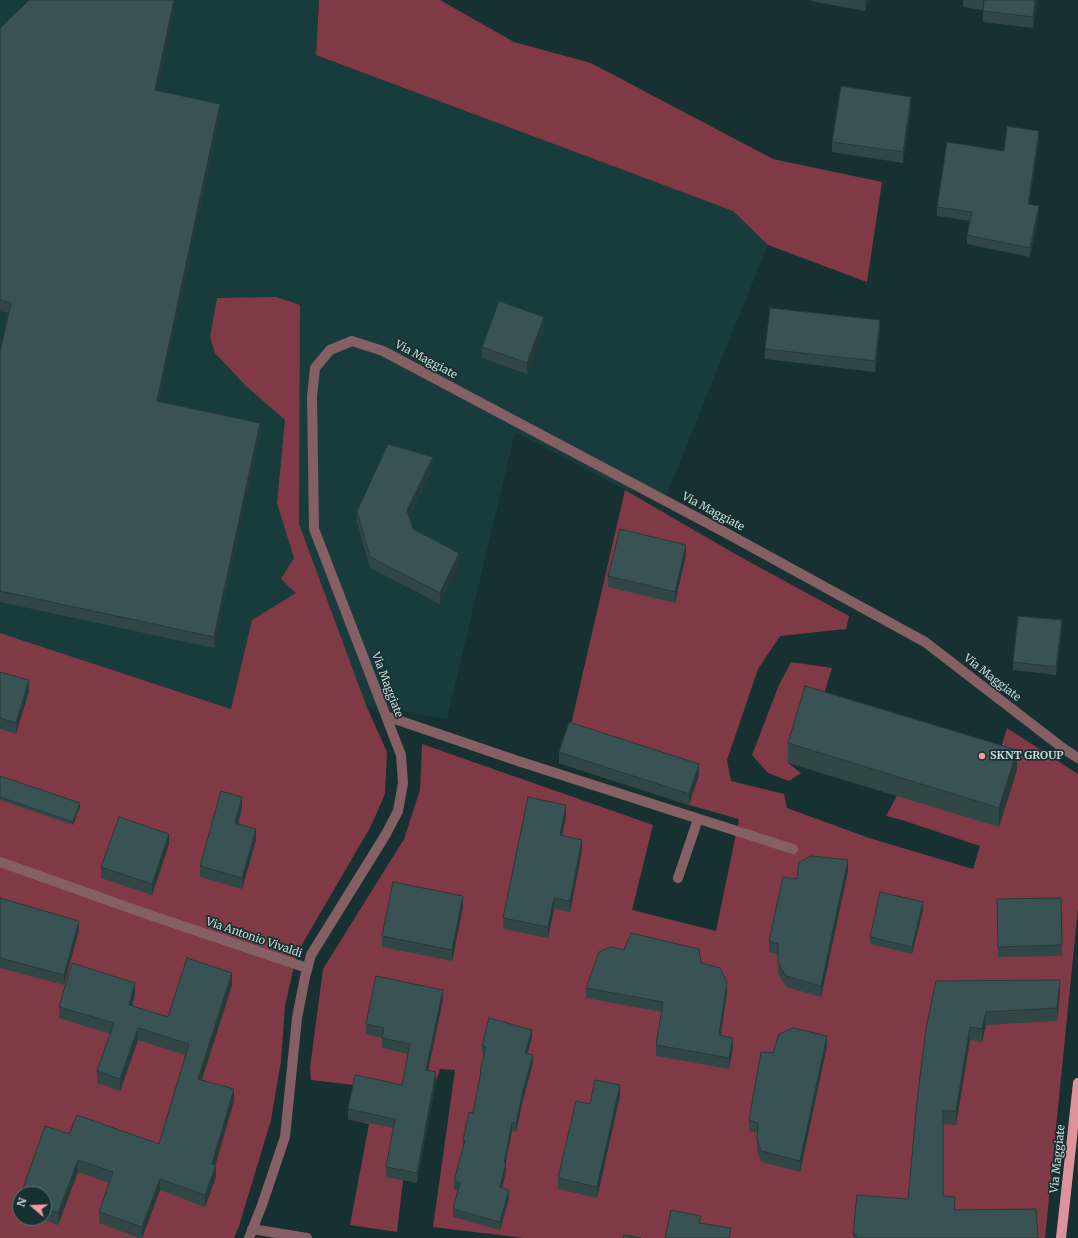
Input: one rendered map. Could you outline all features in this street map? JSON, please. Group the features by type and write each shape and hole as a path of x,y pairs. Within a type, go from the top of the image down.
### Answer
{"main road":[{"name":"Via Maggiate","path":"1061,1238 1078,1083"}],"street":[{"name":"Via Maggiate","path":"307,968 311,955 386,834 398,811 403,783 401,755 314,528 312,397 315,368 330,350 352,341 382,351 720,530 926,642 1064,750 1078,758"},
{"path":"386,716 518,761 793,849"},
{"path":"678,878 698,818"},
{"name":"Via Antonio Vivaldi","path":"0,862 141,912 307,968 297,1018 285,1137 262,1205 250,1234"},
{"path":"250,1234 307,1238"}],"shaded area":[{"path":"0,0 319,0 316,55 733,211 768,245 666,496 625,490 515,432 447,719 366,705 242,664 231,709 0,633"},
{"path":"319,0 440,0 514,42 591,63 773,159 882,182 867,282 768,245 733,211 316,55"},
{"path":"276,297 300,305 299,524 366,705 387,752 385,794 371,826 297,953 285,1006 281,1061 271,1120 234,1238 0,1238 0,633 231,709 252,620 296,593 281,579 294,558 277,503 285,420 246,386 215,353 210,337 217,298"},
{"path":"625,490 737,555 849,616 846,629 780,636 758,669 727,760 731,781 784,794 787,808 869,838 973,869 980,846 886,816 898,794 996,764 1007,728 1078,774 1078,908 1045,1238 524,1238 433,1227 455,1070 440,1069 403,1180 397,1232 350,1225 369,1124 348,1119 355,1085 311,1080 310,1068 323,969 404,839 420,790 422,744 653,825 632,910 716,931 739,819 689,805 559,763 569,733"},
{"path":"791,662 832,668 819,710 788,763 801,773 789,781 768,773 752,755 779,685"}],"building":[{"path":"29,0 174,0 155,90 220,104 157,401 260,423 214,637 0,591 0,352 11,303 0,300 0,28"},
{"path":"984,0 1035,0 1033,17 983,11"},
{"path":"841,86 911,97 903,152 832,142"},
{"path":"1007,126 1039,131 1028,204 1039,206 1030,248 967,235 972,212 937,207 947,142 1004,151"},
{"path":"499,301 544,317 527,363 482,347"},
{"path":"770,308 880,320 875,361 765,349"},
{"path":"388,444 433,457 407,510 413,529 459,553 440,593 370,557 357,511"},
{"path":"620,529 686,545 675,592 608,576"},
{"path":"1018,616 1062,620 1056,667 1013,662"},
{"path":"0,672 29,680 16,723 0,718"},
{"path":"805,686 1017,750 999,808 788,743"},
{"path":"569,722 699,764 689,794 559,752"},
{"path":"0,776 80,803 73,822 0,797"},
{"path":"221,791 242,797 235,823 256,829 242,878 200,866"},
{"path":"528,797 566,805 560,835 582,840 570,901 554,898 548,927 503,918"},
{"path":"119,817 169,834 152,884 101,867"},
{"path":"811,856 848,860 821,986 786,976 778,963 778,944 769,941 783,877 797,879 799,862"},
{"path":"393,882 463,896 452,950 382,936"},
{"path":"880,892 923,902 912,947 870,937"},
{"path":"0,898 79,921 64,975 0,958"},
{"path":"1061,898 1062,945 998,947 997,899"},
{"path":"631,933 699,949 701,963 720,968 727,982 719,1035 733,1038 729,1058 656,1045 663,1002 586,988 599,952 611,947 624,950"},
{"path":"187,958 232,973 198,1079 234,1089 212,1164 216,1165 205,1195 160,1179 142,1227 99,1212 113,1172 78,1160 58,1213 52,1211 52,1186 24,1186 45,1126 69,1134 77,1115 159,1144 189,1044 138,1028 120,1079 97,1071 114,1023 59,1007 72,963 135,983 129,1005 168,1017"},
{"path":"376,976 443,990 426,1070 436,1072 417,1173 386,1167 395,1119 348,1109 355,1075 402,1085 410,1044 382,1038 384,1028 366,1024"},
{"path":"1060,980 1057,1008 986,1012 982,1029 970,1027 956,1111 943,1111 943,1196 955,1197 954,1210 1036,1209 1038,1238 856,1238 856,1234 853,1234 857,1195 908,1199 917,1102 926,1028 936,981"},
{"path":"489,1018 532,1030 525,1053 533,1055 516,1123 512,1123 504,1163 506,1163 500,1187 509,1190 500,1222 453,1209 460,1183 454,1181 465,1140 463,1140 469,1112 473,1113 480,1071 486,1047 482,1046"},
{"path":"793,1028 827,1036 800,1161 761,1151 757,1140 758,1123 749,1120 761,1052 773,1053 779,1034"},
{"path":"595,1080 620,1085 597,1187 558,1178 576,1101 590,1104"},
{"path":"671,1210 701,1216 699,1223 731,1228 729,1238 665,1238"},
{"path":"624,1235 641,1238 623,1238"}],"place":[{"name":"SKNT GROUP","path":"982,756"}]}
